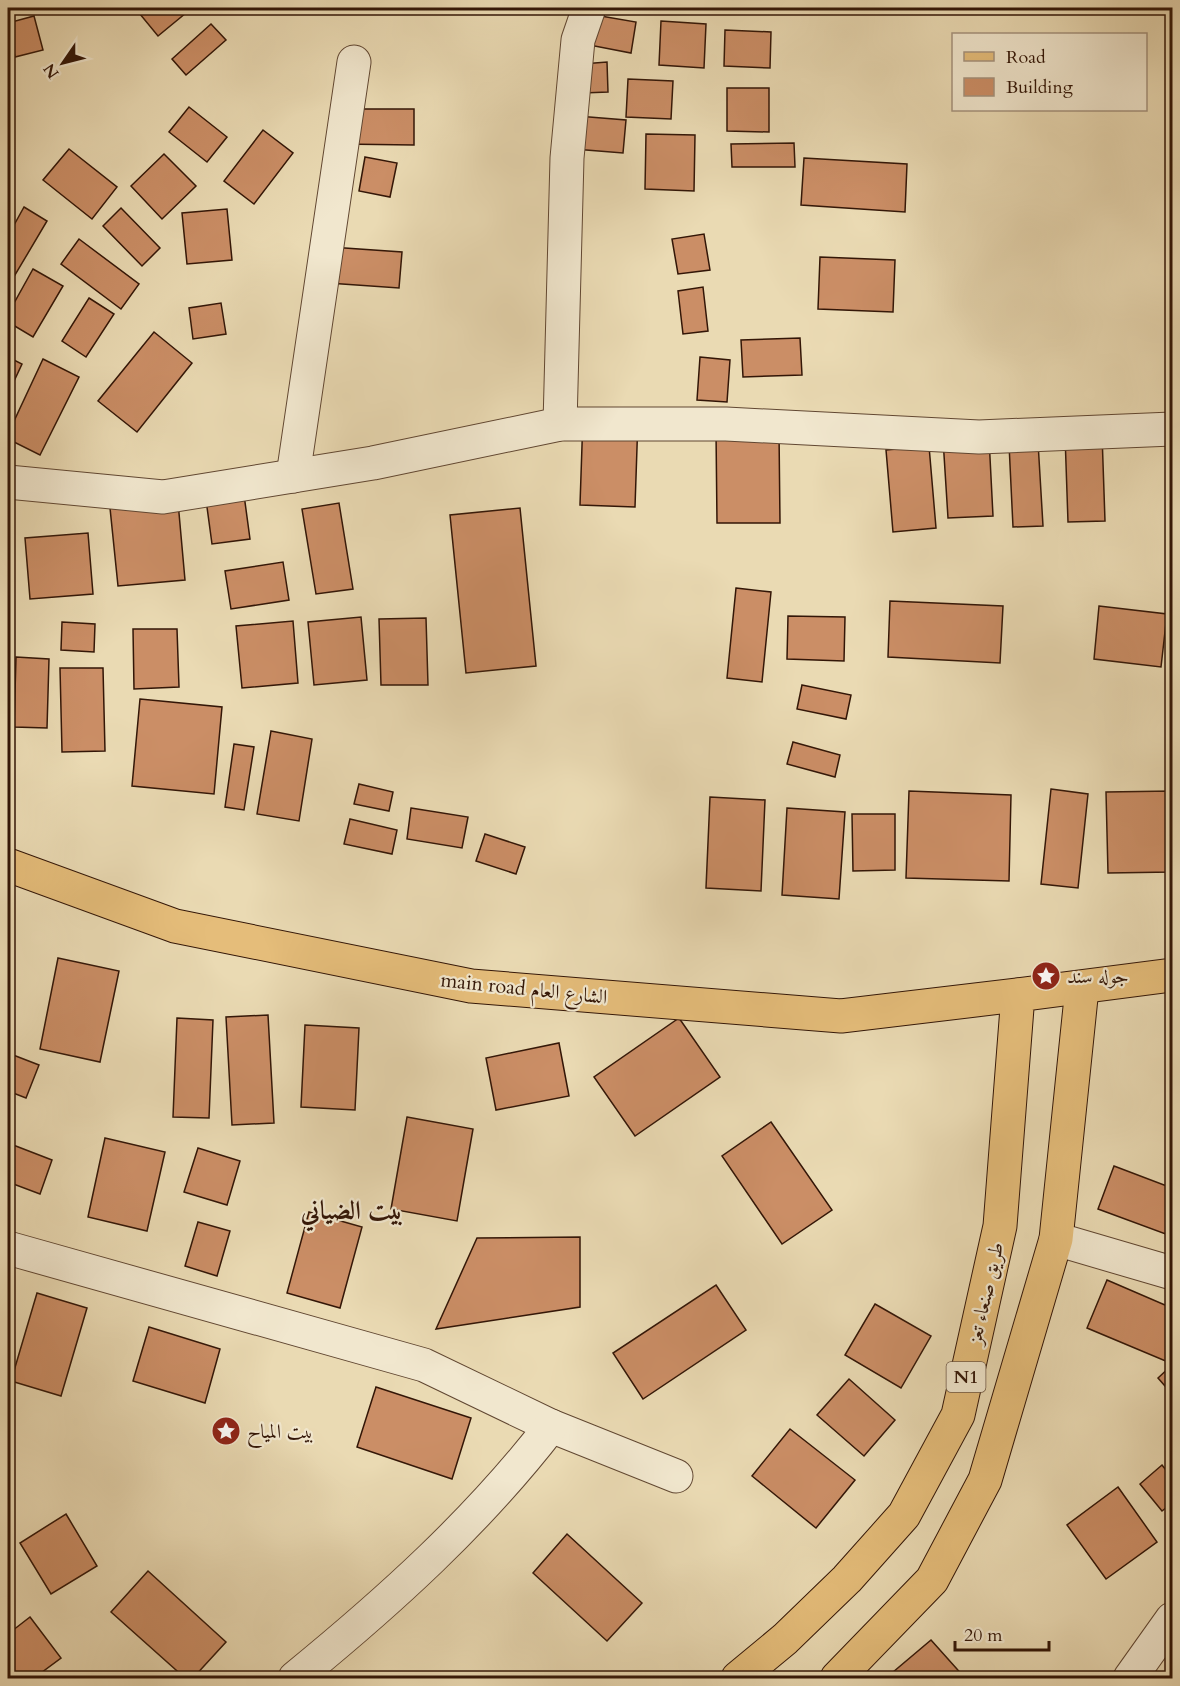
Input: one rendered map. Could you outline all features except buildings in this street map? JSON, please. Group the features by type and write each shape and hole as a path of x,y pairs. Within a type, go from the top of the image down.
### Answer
{"main road":[{"name":"main road الشارع العام","path":"8,866 175,926 471,986 840,1016 1018,995"},
{"path":"1018,995 1173,975"},
{"name":"N1","path":"837,1678 932,1580 986,1480 1056,1239 1082,988"},
{"name":"طريق صنعاء تعز","path":"738,1678 785,1639 847,1579 904,1515 958,1415 1000,1226 1018,995"}],"street":[{"path":"560,424 567,158 578,40 589,8"},
{"path":"293,476 354,62"},
{"path":"8,482 163,496 373,463 560,424 726,424 980,437 1173,429"},
{"path":"1056,1239 1173,1273"},
{"path":"8,1248 424,1365 550,1426 676,1476"},
{"path":"295,1678 367,1619 465,1527 511,1478 550,1426"},
{"path":"1130,1678 1173,1619"}],"place":[{"name":"جوله سند","path":"1046,976"},
{"name":"بيت المياح","path":"226,1431"}],"district":[{"name":"بيت الضياني","path":"352,1210"}]}
